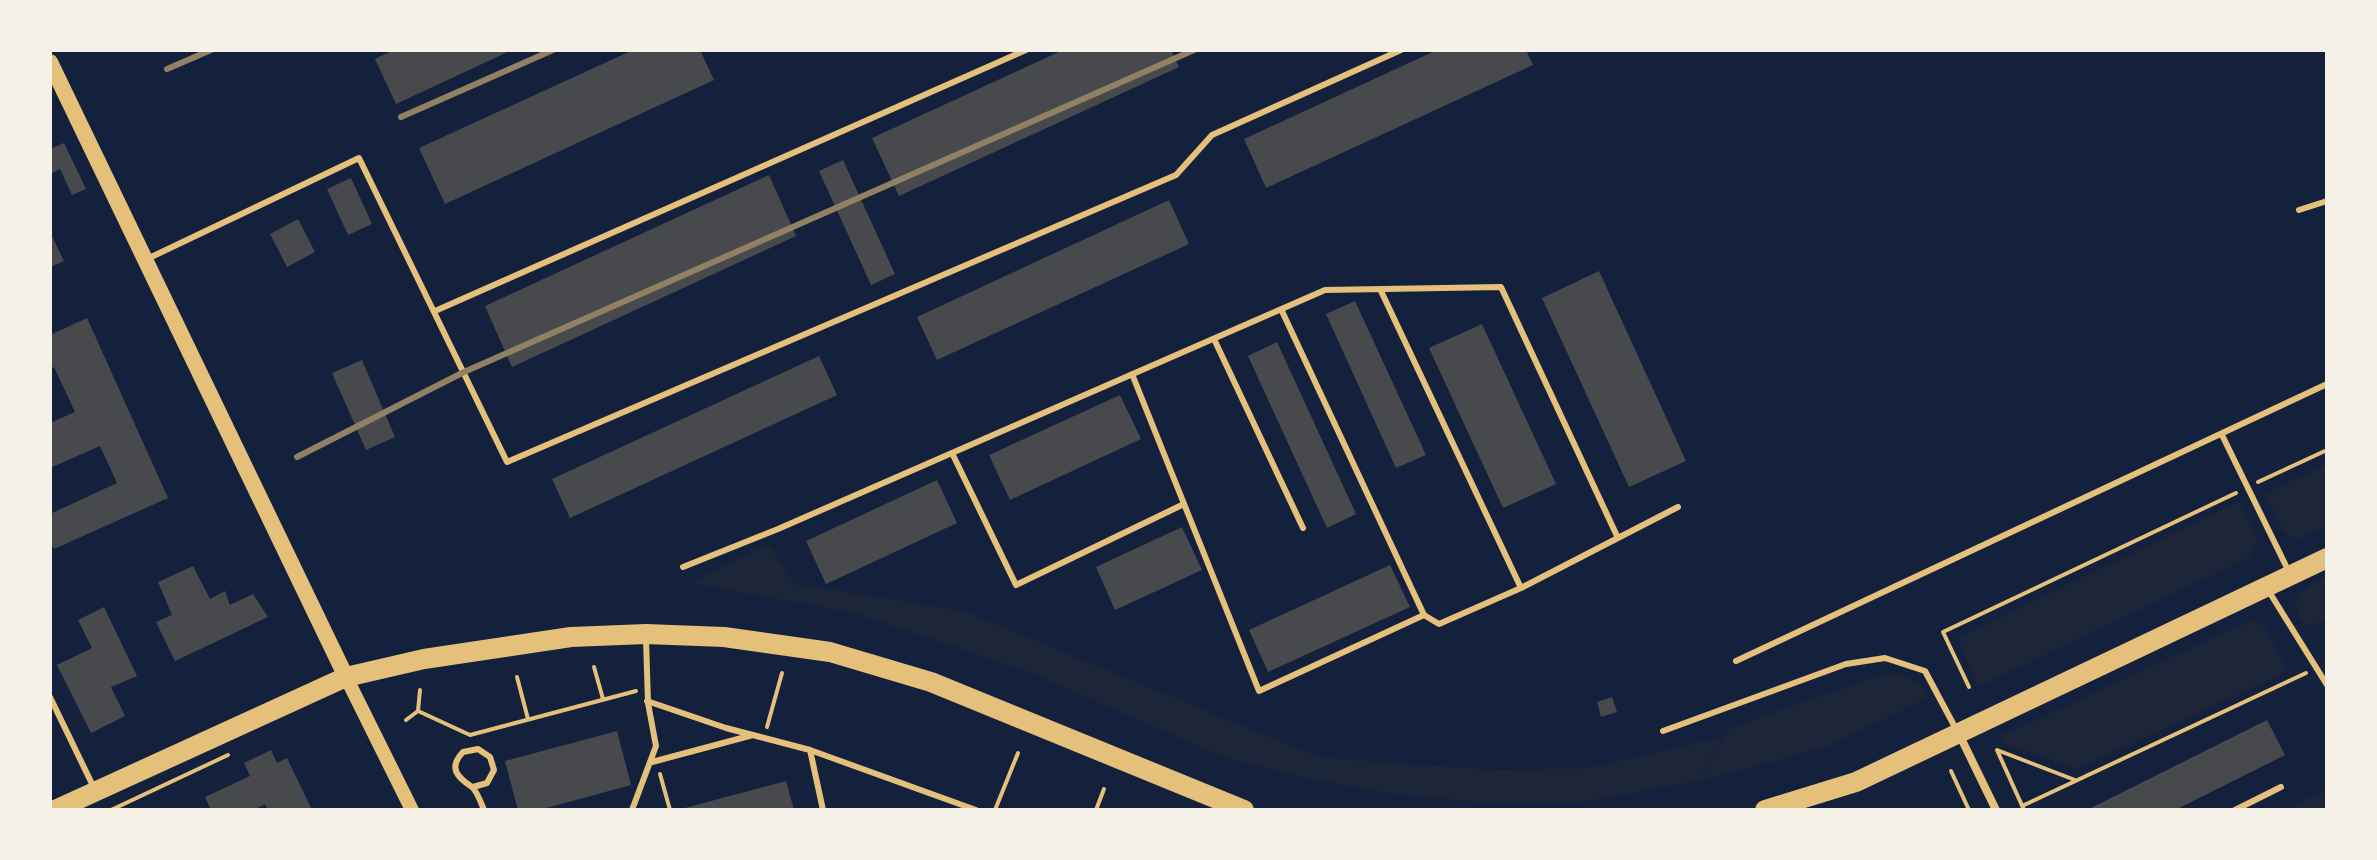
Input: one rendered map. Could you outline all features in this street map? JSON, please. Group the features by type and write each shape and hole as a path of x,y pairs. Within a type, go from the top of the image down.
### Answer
{"main road":[{"path":"50,62 346,677"},
{"path":"1765,810 1856,782 2327,558"},
{"path":"55,810 346,677 424,659 571,637 646,634 724,637 830,652 931,682 1244,810"}],"street":[{"path":"346,677 412,810"},
{"path":"1959,734 1996,810"}],"lane":[{"path":"435,311 1026,50"},
{"path":"145,260 359,158 507,462 1176,175 1212,135 1401,50"},
{"path":"2299,210 2327,201"},
{"path":"683,567 1325,290 1501,287 1617,536"},
{"path":"1381,291 1521,588"},
{"path":"1281,309 1424,615 1439,624 1521,588 1678,507"},
{"path":"1214,339 1303,528"},
{"path":"1132,374 1259,691 1424,615"},
{"path":"1736,661 2327,384"},
{"path":"2222,435 2291,575"},
{"path":"952,453 1016,585 1184,504"},
{"path":"2266,587 2327,685"},
{"path":"632,810 654,761 656,735 647,701 646,634"},
{"path":"1663,731 1846,664 1885,658 1925,671 1959,734"},
{"path":"50,697 95,792"},
{"path":"647,701 810,750 976,810"},
{"path":"654,761 754,735"},
{"path":"473,787 487,783 494,770 490,757 478,749 463,752 455,765 459,780 473,787 484,810"},
{"path":"810,750 823,810"},
{"path":"2235,810 2281,787"}],"path":[{"path":"1969,687 1943,632 2327,450"},
{"path":"594,667 603,699"},
{"path":"2077,781 1997,750 2023,808 2317,668"},
{"path":"764,737 782,673"},
{"path":"517,677 528,719"},
{"path":"418,711 467,734 647,688"},
{"path":"406,720 418,711 420,690"},
{"path":"995,810 1018,753"},
{"path":"654,761 670,810"},
{"path":"1951,771 1969,810"},
{"path":"1096,810 1104,789"}],"shaded area":[{"path":"2327,464 2327,525 2298,540 2285,534 2264,494"},
{"path":"2239,501 2258,543 2248,558 1978,687 1958,638"},
{"path":"768,543 795,584 964,611 1321,758 1497,770 1589,768 1724,737 1698,781 1576,803 1489,803 1399,795 1316,780 1225,758 1024,670 855,613 690,583"},
{"path":"2327,576 2327,619 2309,626 2301,622 2297,613 2297,599 2305,588"},
{"path":"2254,619 2266,628 2287,672 2077,769 2004,743 2001,736"},
{"path":"1889,672 1919,682 1928,698 1828,746 1699,782 1730,728"},
{"path":"2327,788 2327,810 2287,810"}],"building":[{"path":"394,50 512,50 396,104 375,59"},
{"path":"633,50 700,50 714,80 445,204 419,148"},
{"path":"1063,50 1171,50 1179,67 899,196 872,138"},
{"path":"1437,50 1526,50 1533,65 1266,188 1244,139"},
{"path":"64,143 86,189 72,195 60,169 50,174 50,149"},
{"path":"843,160 895,274 871,285 819,171"},
{"path":"769,175 796,236 512,367 485,306"},
{"path":"351,178 372,224 348,235 327,189"},
{"path":"1169,200 1189,244 937,360 917,317"},
{"path":"298,219 315,252 287,267 270,234"},
{"path":"50,232 64,261 50,267"},
{"path":"1599,271 1686,461 1629,487 1542,298"},
{"path":"1355,301 1426,455 1396,468 1326,314"},
{"path":"87,318 168,498 54,549 50,541 50,514 117,483 100,446 50,468 50,423 75,412 54,367 50,369 50,335"},
{"path":"1482,324 1556,484 1503,508 1429,348"},
{"path":"1277,342 1356,514 1327,528 1248,356"},
{"path":"819,356 837,395 570,518 552,479"},
{"path":"362,360 395,437 366,450 332,373"},
{"path":"1120,395 1141,439 1010,500 989,455"},
{"path":"937,480 957,523 826,584 806,541"},
{"path":"1182,527 1202,570 1115,610 1096,567"},
{"path":"1390,565 1410,607 1268,672 1249,630"},
{"path":"193,566 210,599 225,591 230,605 253,594 268,617 175,661 156,622 172,615 158,582"},
{"path":"104,607 137,676 111,687 125,716 91,733 57,665 92,648 78,620"},
{"path":"1612,697 1617,712 1601,717 1597,702"},
{"path":"2267,720 2285,755 2175,810 2087,810"},
{"path":"617,731 631,785 539,810 518,810 505,761"},
{"path":"271,750 277,763 287,758 312,810 268,810 265,804 254,810 211,810 205,797 250,776 244,763"},
{"path":"786,781 794,810 681,809"}],"railway":[{"path":"167,69 211,50"},
{"path":"401,117 553,50"},
{"path":"297,457 464,372 1194,50"}]}
